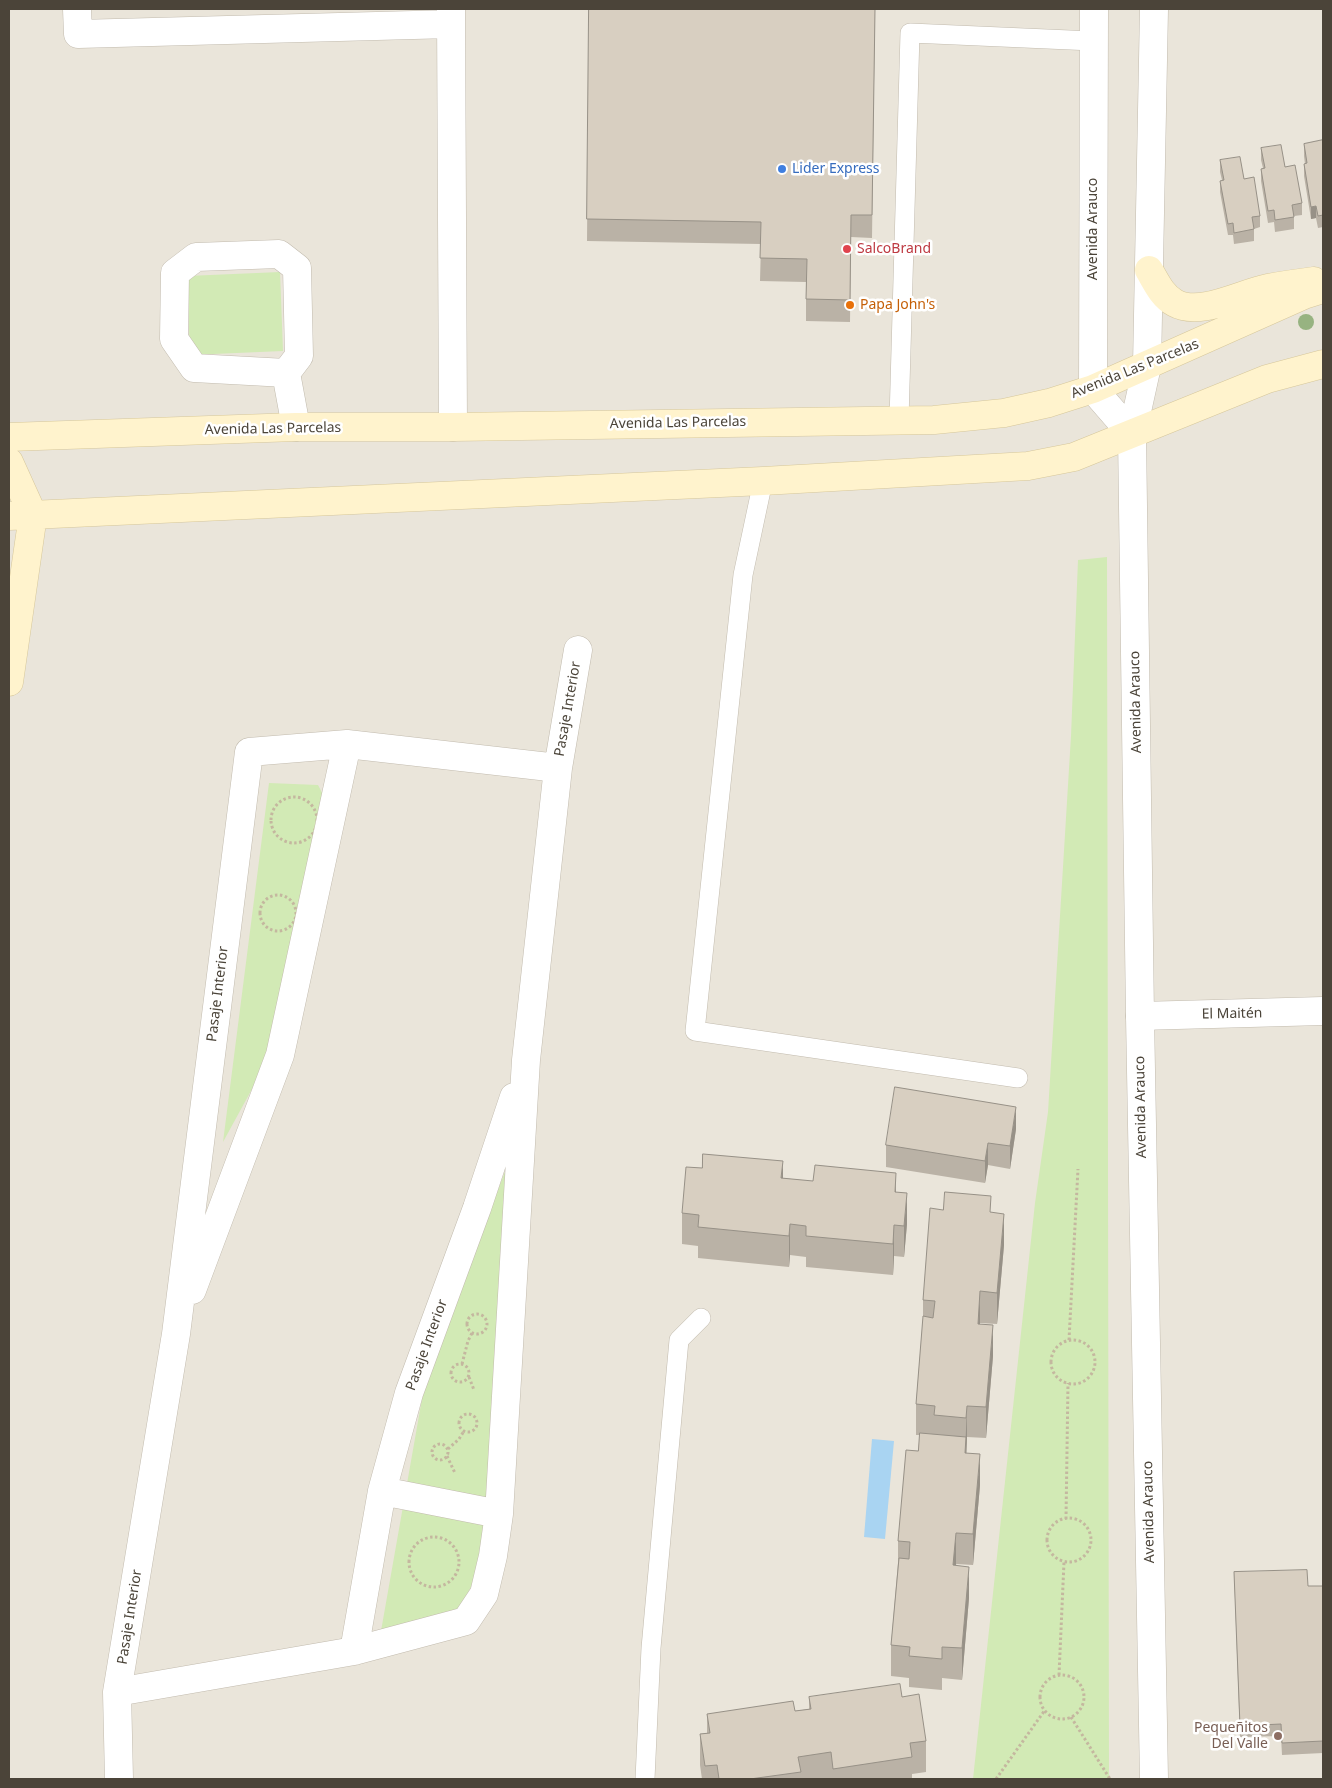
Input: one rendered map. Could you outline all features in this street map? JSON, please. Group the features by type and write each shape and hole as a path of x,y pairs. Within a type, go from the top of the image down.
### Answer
{"main road":[{"path":"1149,270 1162,293 1175,304 1190,307 1210,306 1267,288 1323,280"},
{"name":"Avenida Las Parcelas","path":"9,437 296,427 453,427 899,420 969,417 1004,413 1049,403 1093,389 1304,295 1323,289"},
{"path":"21,516 763,481 1028,466 1074,456 1267,379 1323,364"},
{"path":"9,462 21,516 9,682"}],"street":[{"path":"77,9 78,34 357,18 451,16 453,427"},
{"name":"Avenida Arauco","path":"1093,389 1094,9"},
{"name":"Avenida Arauco","path":"1154,9 1146,366 1132,434 1140,1016 1154,1779"},
{"path":"286,373 194,368 174,339 175,273 196,257 279,254 297,268 299,356 286,373 296,427"},
{"path":"1093,389 1132,434"},
{"name":"Pasaje Interior","path":"117,1692 354,1651 466,1621 484,1594 494,1556 499,1514 526,1060 558,768 578,650"},
{"name":"Pasaje Interior","path":"119,1779 117,1692 176,1334 248,752 347,744 558,768"},
{"name":"Pasaje Interior","path":"176,1334 280,1055 347,744"},
{"name":"El Maitén","path":"1140,1016 1323,1012"},
{"name":"Pasaje Interior","path":"354,1651 382,1491 409,1393 477,1208 526,1060"},
{"path":"382,1491 499,1514"}],"lane":[{"path":"899,420 910,33 1093,41"},
{"path":"763,481 743,575 695,1031 1018,1078"},
{"path":"645,1779 651,1648 679,1340 701,1318"}],"path":[{"path":"296,797 310,804 315,810 317,818 313,833 301,842 293,843 279,838 271,826 272,811 276,805 282,800 296,797"},
{"path":"1069,1340 1078,1169"},
{"path":"473,1314 480,1314 485,1318 486,1328 481,1333 472,1333 467,1328 468,1318 473,1314"},
{"path":"462,1364 472,1333"},
{"path":"1069,1340 1076,1340 1088,1346 1092,1353 1094,1366 1088,1378 1075,1383 1068,1383 1055,1375 1051,1361 1056,1347 1062,1342 1069,1340"},
{"path":"462,1364 467,1367 470,1375 464,1381 458,1382 453,1378 451,1372 454,1366 462,1364"},
{"path":"1066,1519 1068,1383"},
{"path":"464,1414 470,1414 475,1417 476,1426 473,1431 464,1431 460,1427 460,1418 464,1414"},
{"path":"448,1448 459,1439 464,1431"},
{"path":"436,1444 444,1444 448,1448 448,1454 442,1460 434,1458 432,1448 436,1444"},
{"path":"1066,1519 1079,1521 1085,1526 1091,1538 1091,1545 1084,1556 1072,1562 1064,1562 1052,1554 1048,1547 1047,1539 1049,1532 1059,1521 1066,1519"},
{"path":"431,1536 448,1540 458,1554 458,1570 454,1578 447,1584 431,1587 416,1580 411,1573 409,1557 416,1543 423,1538 431,1536"},
{"path":"1059,1675 1064,1562"},
{"path":"1066,1675 1073,1678 1082,1687 1084,1701 1077,1713 1071,1717 1065,1719 1057,1718 1045,1710 1040,1696 1042,1688 1052,1677 1066,1675"},
{"path":"996,1779 1045,1710"},
{"path":"1071,1717 1110,1779"}],"shaded area":[{"path":"9,9 1323,9 1323,1779 9,1779"}],"green space":[{"path":"280,272 283,351 190,355 187,276"},
{"path":"1107,557 1109,1779 973,1779 1035,1203 1048,1112 1071,736 1078,560"},
{"path":"269,783 318,785 329,806 269,1058 223,1142"},
{"path":"506,1169 490,1492 475,1579 460,1608 381,1631 426,1376"}],"water":[{"path":"872,1439 894,1441 885,1539 864,1537"}],"building":[{"path":"589,9 875,9 872,215 851,215 850,300 806,299 807,259 760,258 761,222 587,219"},
{"path":"1323,140 1323,215 1318,216 1316,206 1311,207 1304,164 1307,163 1304,144"},
{"path":"1281,145 1285,167 1295,165 1302,203 1292,205 1294,217 1275,220 1274,210 1268,211 1261,169 1265,168 1261,148"},
{"path":"1240,157 1244,179 1254,177 1260,216 1252,217 1254,229 1234,233 1233,223 1228,224 1220,181 1224,180 1220,160"},
{"path":"895,1087 1016,1107 1010,1146 988,1143 985,1161 886,1145"},
{"path":"703,1154 783,1161 781,1178 813,1181 815,1165 896,1173 895,1192 907,1193 904,1226 894,1225 893,1244 806,1236 806,1226 790,1224 789,1236 698,1227 699,1215 682,1213 686,1167 702,1168"},
{"path":"945,1192 991,1196 990,1212 1004,1214 997,1293 980,1291 978,1324 993,1325 986,1407 967,1406 966,1418 934,1415 935,1406 916,1404 923,1316 933,1318 935,1301 923,1300 930,1208 943,1210"},
{"path":"920,1433 966,1437 965,1453 980,1454 973,1534 956,1533 953,1565 969,1567 962,1648 942,1647 942,1659 909,1656 910,1647 891,1645 899,1558 909,1559 910,1542 898,1541 906,1450 918,1451"},
{"path":"1307,1570 1308,1586 1323,1586 1323,1741 1282,1743 1281,1724 1240,1726 1234,1572"},
{"path":"900,1684 902,1697 919,1694 926,1741 910,1743 912,1757 833,1769 831,1752 798,1757 801,1772 750,1779 719,1779 717,1765 705,1766 700,1734 710,1733 707,1714 793,1701 795,1711 811,1709 809,1697"}],"place":[{"name":"Lider Express","path":"782,169"},
{"name":"SalcoBrand","path":"847,249"},
{"name":"Papa John's","path":"850,305"},
{"name":"Pequeñitos Del Valle","path":"1278,1736"}]}
